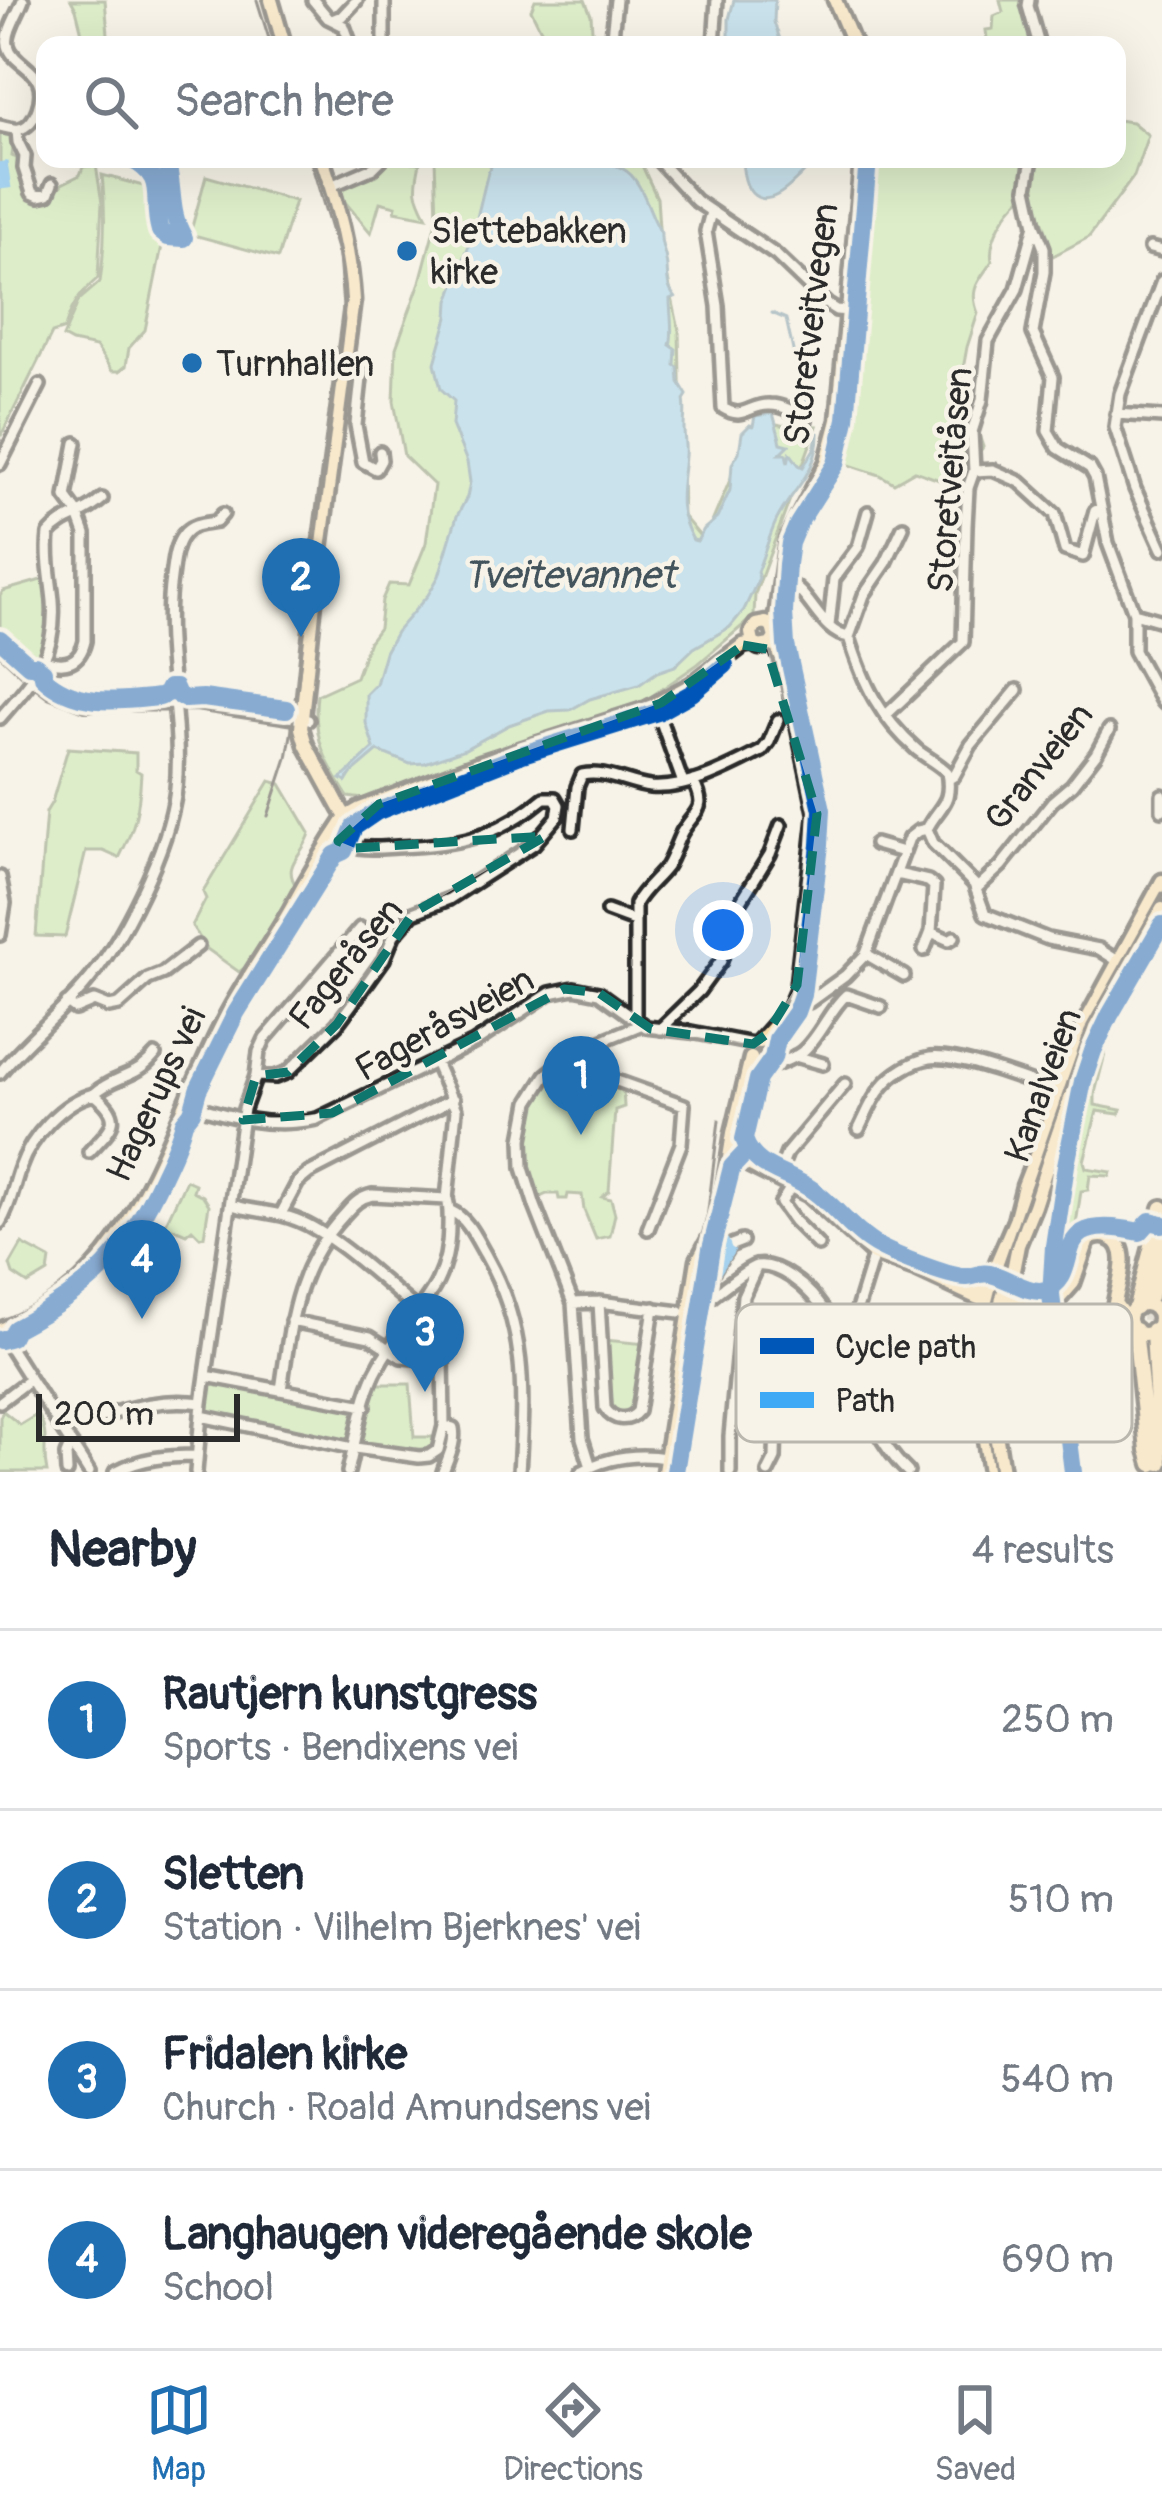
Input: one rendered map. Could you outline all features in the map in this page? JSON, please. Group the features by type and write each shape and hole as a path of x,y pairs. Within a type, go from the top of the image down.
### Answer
{"highway":[{"path":"1156,1468 1148,1450 1148,1320 1162,1208"},
{"path":"1148,1320 1162,1224"},
{"path":"1148,1320 1162,1240"},
{"path":"1148,1320 1162,1265"}],"main road":[{"path":"271,0 281,36"},
{"path":"835,0 850,36"},
{"path":"325,168 343,223 353,300 318,564 302,735 352,816"},
{"name":"Storetveitvegen","path":"762,636 782,587 787,540 833,443 861,168"},
{"path":"665,1465 684,1313 724,1189 733,1133 759,1055 794,1001 818,814 778,665 762,636"},
{"name":"Hagerups vei","path":"0,1331 62,1296 107,1253 140,1207 226,1016 352,816 480,763 655,705 762,636"},
{"name":"Kanalveien","path":"984,1304 1066,1066 1162,881"},
{"name":"Kanalveien","path":"1006,1304 1018,1245 1094,1030 1162,909"},
{"path":"758,1168 740,1143 759,1055"},
{"path":"733,1133 738,1157 820,1204 874,1254 1007,1300 1052,1295 1066,1281 1079,1247 1102,1236 1120,1245 1123,1259 1116,1296 1120,1304"},
{"name":"Kanalveien","path":"986,1442 990,1472"},
{"name":"Kanalveien","path":"997,1442 1002,1472"}],"street":[{"path":"23,0 7,37 8,50 36,77"},
{"path":"313,0 320,11 347,29 348,36"},
{"path":"332,20 357,0"},
{"path":"384,0 384,36"},
{"path":"612,36 616,0"},
{"path":"715,36 717,0"},
{"path":"1029,0 1036,36"},
{"path":"0,126 17,130 36,113"},
{"path":"17,130 32,193 48,194 52,184"},
{"path":"331,186 373,168"},
{"path":"665,168 711,212 776,255 836,310 849,305"},
{"path":"1030,168 1027,188 1044,248 1044,272 1032,323 1053,377 1048,431 1058,448 1090,468 1098,487 1108,543 1134,613 1134,651 1162,702"},
{"path":"711,212 706,231 718,306 723,408 739,414 775,405 806,421"},
{"name":"Storetveitåsen","path":"886,716 963,642 968,488 974,471 972,432 982,400 988,341 1017,289 1035,225"},
{"path":"1162,281 1116,414 1117,437 1162,549"},
{"path":"345,361 356,362 362,369 356,425 363,462 376,469 380,452"},
{"path":"0,464 40,385"},
{"path":"1116,414 1162,417"},
{"path":"45,660 74,661 84,646 86,543 66,497 76,443"},
{"path":"974,471 1001,472 1048,505 1063,547 1071,554 1082,556 1095,511 1101,508"},
{"path":"0,718 45,660 53,627 49,534 59,521 78,517 102,499"},
{"path":"829,626 834,579 858,547 868,512"},
{"path":"0,1073 86,984 120,935 156,858 170,819 176,772 167,638 175,552 187,530 220,521 224,514"},
{"path":"903,526 864,595 849,638 870,696 912,746 954,776 971,745 1017,690"},
{"path":"782,587 802,592 837,635 849,638"},
{"path":"1134,613 1162,621"},
{"path":"0,645 60,696 86,704 213,706 305,720"},
{"path":"655,705 688,782 700,796 700,807 666,866 638,899 634,921 638,1022 576,1051 546,1075 529,1102 522,1139 523,1168 573,1303 586,1469 622,1457 665,1465"},
{"path":"573,829 578,782 589,772 650,787 688,782 762,751 778,720"},
{"name":"Granveien","path":"976,889 1072,785 1109,730"},
{"path":"809,1002 829,990 866,954 909,838 927,829 945,805 948,776"},
{"path":"1162,795 1162,810"},
{"name":"Fageråsen","path":"256,1076 288,1072 345,1014 413,913 449,899 534,844 557,817 559,805 555,799 544,798 509,823 452,844 356,848 336,840"},
{"path":"661,1029 722,961 738,906 770,854 781,825"},
{"path":"927,829 933,843 976,889 982,909 992,917 1048,939 1099,949 1118,961"},
{"path":"875,844 903,853"},
{"path":"897,874 933,885 931,932 924,950"},
{"path":"0,877 5,903 0,935"},
{"path":"607,911 634,921"},
{"name":"Fageråsen","path":"196,1472 243,1120 256,1061 265,1039 360,928"},
{"path":"931,932 946,940 954,937"},
{"path":"67,1003 75,1009 94,1000 119,1006 148,979 198,946"},
{"path":"866,954 904,976"},
{"name":"Fageråsveien","path":"184,1103 243,1120 277,1124 317,1119 436,1062 564,989 599,993 638,1022 722,1040 759,1055"},
{"path":"829,990 836,1004"},
{"path":"795,1056 846,995 881,1007"},
{"path":"576,1051 614,1080 684,1105 681,1144 649,1229"},
{"path":"0,1223 25,1154 37,1137 85,1096 136,1074 155,1055"},
{"path":"759,1055 795,1056 823,1064"},
{"name":"Kanalveien","path":"859,1129 887,1081 926,1059 942,1058 986,1069 1058,1092"},
{"path":"348,1472 374,1375 439,1282 446,1263 451,1211 447,1199 457,1120 436,1062"},
{"path":"777,1178 787,1154 845,1084"},
{"path":"88,1151 113,1122 109,1106 94,1094"},
{"path":"281,1214 298,1182 309,1173 453,1099"},
{"path":"792,1185 781,1203 818,1245"},
{"path":"281,1390 305,1269 325,1235 363,1197 447,1199"},
{"path":"232,1205 304,1222 419,1311"},
{"path":"451,1211 478,1242 512,1311 521,1371 519,1472"},
{"path":"705,1284 729,1246 742,1241"},
{"path":"859,1304 874,1254"},
{"path":"573,1303 684,1313 757,1266 779,1270 820,1304"},
{"path":"742,1304 757,1266"},
{"path":"599,1303 605,1408 622,1419 638,1411 654,1308"},
{"path":"292,1321 370,1337 401,1357 443,1360"},
{"path":"201,1416 354,1448 429,1456 438,1450 444,1426 443,1360 451,1326"},
{"path":"0,1331 89,1472"},
{"path":"730,1472 736,1371"},
{"path":"206,1376 365,1406"},
{"path":"0,1402 30,1379"},
{"path":"99,1418 152,1401 202,1403"},
{"path":"443,1472 454,1433 444,1426"},
{"path":"768,1472 776,1459 776,1442"},
{"path":"884,1442 906,1472"},
{"path":"67,1472 71,1443"},
{"path":"115,1472 155,1458 196,1456"},
{"path":"416,1472 419,1457"}],"highlighted area":[{"path":"743,645 767,649 817,814 797,985 767,1034 753,1044 651,1029 599,993 564,989 332,1113 243,1120 256,1076 288,1072 337,1024 413,913 546,836 355,848 338,841 379,804 661,703"}],"green space":[{"path":"71,0 105,0 108,36 83,36"},
{"path":"535,0 585,0 592,36 544,36 531,10"},
{"path":"1000,0 1031,0 1020,7 1033,36 987,36 994,16 1003,12"},
{"path":"1126,121 1148,135 1134,176 1089,237 1051,257 1031,187 1034,168 1126,168"},
{"path":"0,130 14,141 12,156 22,160 27,186 45,198 80,175 83,168 96,168 102,203 98,278 77,300 65,329 52,333 0,438"},
{"path":"147,168 162,168 169,190 168,216 145,330 129,348 126,366 112,371 96,347 63,337 79,300 100,282 102,175 147,187 153,182"},
{"path":"419,168 417,191 427,217 395,211 396,206 380,202 371,233 342,193 346,184 381,169"},
{"name":"Tveitevannet","path":"435,168 643,168 657,198 660,242 679,330 683,516 704,541 756,419 817,426 755,594 754,616 698,664 642,703 371,800 348,797 322,749 317,695 356,677 379,628 389,584 409,585 426,543 434,485 404,456 394,401 396,348 437,218"},
{"path":"868,168 1025,168 1023,196 1000,225 992,261 977,285 978,313 959,391 953,393 951,404 975,407 983,447 969,479 961,488 915,471 894,483 840,462"},
{"path":"206,176 295,201 278,258 190,234"},
{"path":"48,578 50,626 35,674 0,642 0,596 3,591"},
{"path":"68,748 136,753 136,770 141,773 138,807 119,858 86,851 65,937 36,936 46,812"},
{"path":"270,781 281,784 310,833 292,865 297,887 239,972 207,949 192,926 206,899 203,892"},
{"path":"1104,1051 1095,1105 1121,1110 1119,1114 1097,1111 1084,1161 1086,1168 1111,1172 1110,1176 1090,1175 1088,1190 1081,1191 1075,1231 1048,1283 1051,1258 1059,1258 1071,1165 1088,1091"},
{"path":"572,1059 603,1083 623,1089 624,1107 615,1110 609,1191 602,1197 611,1199 615,1214 610,1236 596,1239 582,1195 559,1199 558,1194 547,1194 536,1199 529,1168 526,1136 532,1104 549,1077"},
{"path":"186,1180 195,1184 193,1191 209,1205 204,1236 165,1225"},
{"path":"22,1244 50,1259 48,1272 28,1284 13,1274 10,1265"},
{"path":"604,1340 647,1344 632,1413 615,1414 609,1409"},
{"path":"211,1381 360,1409 352,1442 207,1412"},
{"path":"376,1384 410,1384 414,1437 437,1437 434,1449 407,1452 360,1443"},
{"path":"3,1411 20,1425 38,1414 47,1472 0,1472"}],"water":[{"path":"734,0 775,0 779,36 729,36"},
{"name":"Tveitevannet","path":"490,168 620,168 640,188 661,233 675,297 670,299 670,345 676,349 679,382 687,395 682,508 693,540 717,518 730,490 742,433 753,426 755,416 773,413 781,443 789,445 780,454 786,454 788,463 790,453 803,467 818,432 814,460 774,526 744,610 730,627 694,648 675,666 639,685 570,710 549,711 509,725 465,749 425,763 410,764 378,751 346,782 341,779 374,748 366,723 366,694 376,684 396,632 439,576 467,497 467,462 452,425 454,401 441,389 435,363"},
{"path":"743,168 807,168 766,199 752,193"}],"waterway":[{"path":"772,313 786,319 809,406"}],"tunnel":[{"path":"1148,1341 1150,1297"}],"tram line":[{"path":"257,0 268,36"},
{"path":"268,816 292,729 344,320 339,256 313,168"},
{"path":"993,1304 1088,1025 1162,893"},
{"path":"668,1472 719,1120"},
{"path":"990,1442 994,1472"}],"marked path":[{"path":"0,162 4,189"},
{"path":"714,1270 729,1246 742,1241"}],"cycle path":[{"path":"144,168 154,181 160,231 184,238 168,168"},
{"path":"867,168 846,419 836,464 798,524 787,564 786,645 822,810 802,995 758,1079 744,1139 762,1163 817,1193 871,1242 959,1276 990,1274 1027,1289 1045,1290 1064,1272 1077,1237 1089,1230 1140,1232 1150,1221 1162,1224"},
{"path":"0,639 43,671 43,677 56,687 84,698 160,697 175,688 185,699 286,709"},
{"path":"0,1340 86,1283 136,1227 236,1013 335,855 344,851 354,827 376,812 523,754 658,712 692,693 725,665"},
{"path":"1052,1304 1054,1246 1083,1081 1110,1015 1162,925"},
{"path":"675,1472 711,1249 732,1167 748,1150"},
{"path":"1069,1442 1073,1472"}],"place":[{"name":"Slettebakken kirke","path":"407,251"},
{"name":"Turnhallen","path":"192,363"},
{"name":"Sletten","path":"301,637"},
{"name":"Rautjern kunstgress","path":"581,1135"},
{"name":"Langhaugen videregående skole","path":"142,1319"},
{"name":"Fridalen kirke","path":"425,1392"}]}
